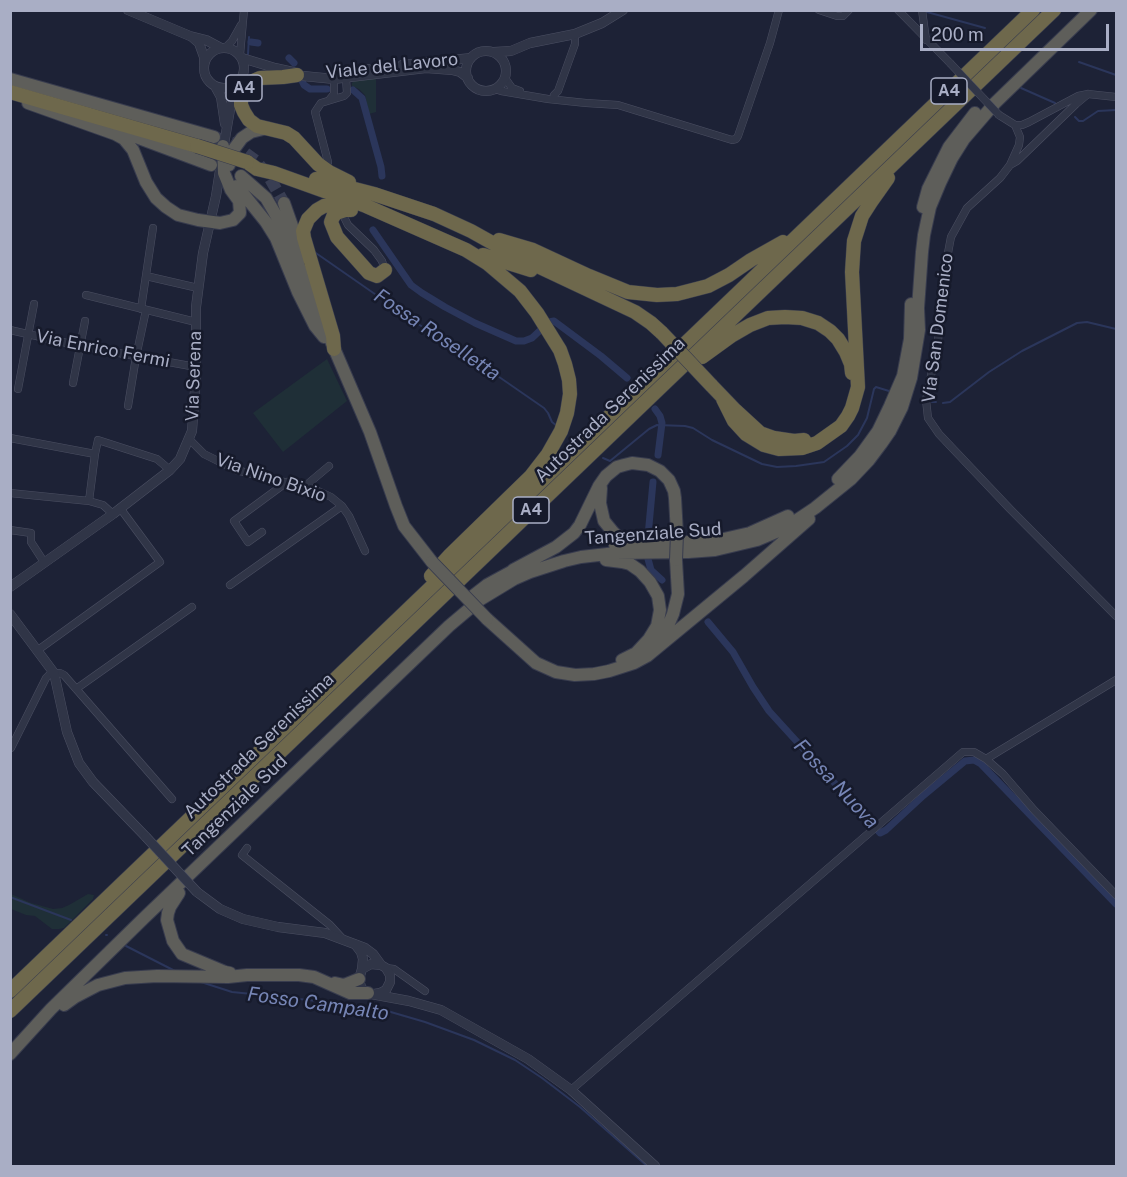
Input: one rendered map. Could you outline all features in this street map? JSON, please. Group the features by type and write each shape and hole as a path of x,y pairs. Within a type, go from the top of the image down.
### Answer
{"highway":[{"name":"Autostrada Serenissima","path":"10,991 1033,10"},
{"name":"Autostrada Serenissima","path":"10,1011 1054,10"},
{"name":"Tangenziale Sud","path":"10,1042 68,981 458,608 487,585 513,570 571,550 616,545 715,541 750,533 796,512 838,480 860,456 878,430 903,376 910,339 914,249 918,225 928,189 939,166 949,147 975,112 1080,10"},
{"name":"Tangenziale Sud","path":"10,1054 58,1002 481,599 514,579 547,566 596,554 715,550 756,540 794,522 851,479 881,444 902,407 911,378 919,330 918,308 924,235 933,199 952,158 964,139 995,103 1091,10"},
{"name":"A4","path":"297,75 260,78 244,88 241,105 249,120 257,126 286,133 324,168 374,194"},
{"path":"10,79 219,142 224,172 231,190 239,201 240,213 233,220 220,223 177,215 156,198 146,182 133,150 124,139 10,95"},
{"path":"10,85 160,135"},
{"path":"10,95 160,135"},
{"path":"10,95 125,132 211,165"},
{"path":"267,128 251,132 235,146 231,153 230,171 233,180 276,238 315,326 334,349"},
{"name":"A4","path":"723,399 734,421 746,434 758,442 779,449 802,448 817,443 840,426 848,416 858,387 852,272 854,241 862,216 871,202 930,129"},
{"name":"A4","path":"160,135 247,162 374,194 434,214 514,255 587,288 635,312 651,323 662,333 711,385 723,399 760,433 774,438 794,441 811,438 822,434 832,426 846,408 852,388 851,364 838,339 818,323 802,318 768,318 731,336 650,397"},
{"name":"A4","path":"247,162 257,169 274,173 380,212 466,250 587,288"},
{"path":"241,176 266,198 276,215 370,432 404,526 432,562 487,619 536,663 556,672 575,675 594,674 620,668 647,656 828,503 851,479"},
{"path":"284,203 334,349"},
{"path":"334,349 333,336 303,238 305,224 316,210 324,206 342,204 380,212"},
{"name":"A4","path":"380,212 345,210 336,213 332,222 337,237 369,273 377,276 386,270"},
{"name":"A4","path":"471,231 533,250 628,292 657,295 677,294 708,286 801,232"},
{"name":"A4","path":"401,615 424,583 450,555 531,476 548,454 561,431 567,413 570,394 569,380 560,350 520,291 488,263 466,250"},
{"path":"513,570 556,547 574,533 599,486 617,467 632,463 648,465 660,471 669,480 674,491 678,594 667,628 648,651 620,668"},
{"path":"606,476 601,489 600,503 604,521 617,536 647,544"},
{"path":"547,566 602,559 630,564 650,582 658,596 660,610 657,626 636,653 620,662 604,666 556,672"},
{"path":"224,843 179,893 170,906 167,920 173,941 182,954 225,972 247,975"},
{"path":"328,982 345,985 361,974"},
{"path":"10,1054 64,1004 98,985 125,978 299,975 314,976 350,993 371,994"}],"street":[{"name":"Viale del Lavoro","path":"128,10 190,36 234,50 241,57 284,71 326,75 471,58 482,51 511,51 530,43 575,34 602,23 623,10"},
{"path":"239,82 244,70 241,57 244,10"},
{"path":"819,10 837,16 849,10"},
{"path":"898,10 999,115 1015,125 1029,122 1078,96 1088,94 1116,97"},
{"path":"909,20 917,16 921,10"},
{"path":"921,10 927,40"},
{"path":"495,89 548,99 618,105 729,140 736,139 781,12"},
{"path":"204,64 210,53 223,48 232,41 243,23"},
{"path":"554,95 558,91 575,44 575,34"},
{"path":"190,36 199,43 204,57 206,77 221,97 226,129"},
{"path":"495,89 500,86 511,57 521,46"},
{"path":"494,52 501,57 512,88 517,91 590,99 605,104"},
{"name":"Viale del Lavoro","path":"471,58 466,68 471,84 482,91 495,89"},
{"name":"Viale del Lavoro","path":"215,86 227,88 248,76 259,74 346,79 426,68 452,70 468,78"},
{"path":"330,99 334,94 334,79"},
{"path":"327,162 315,112 321,103 347,93 346,79"},
{"name":"Via Serena","path":"10,587 117,511 170,470 180,459 192,431 196,367 196,307 216,196 219,142 226,129 233,95 239,82"},
{"name":"Via San Domenico","path":"1088,94 1010,165 1000,178 967,208 951,237 944,274 938,341 926,400 928,418 939,434 1116,616"},
{"path":"1010,165 1020,137 1015,125"},
{"path":"344,217 348,225 374,250 386,270"},
{"path":"128,406 144,310 153,228"},
{"path":"146,276 198,288"},
{"path":"86,296 196,322"},
{"path":"18,389 34,304"},
{"path":"72,383 85,321"},
{"name":"Via Enrico Fermi","path":"10,330 80,346 196,367"},
{"path":"10,438 95,454"},
{"name":"Via Nino Bixio","path":"189,439 204,454 237,470 287,482 331,497 350,516 365,551"},
{"path":"89,501 98,440 157,459 170,470"},
{"path":"304,487 329,466"},
{"path":"262,532 248,542 234,521 287,482"},
{"path":"10,493 89,501 117,511 160,562 38,650"},
{"path":"230,585 342,506"},
{"path":"10,530 31,533 31,542 44,562"},
{"path":"76,689 192,607"},
{"path":"10,614 54,673 67,732 79,763 93,782 197,892 220,909 243,920 325,933 364,948 373,954 390,975 389,985 383,992 371,994"},
{"path":"11,748 46,678 54,673 60,673 172,799"},
{"path":"986,759 1116,680"},
{"path":"571,1090 963,752 974,752 1003,774 1034,810 1116,895"},
{"path":"246,848 242,855 330,925 343,939"},
{"path":"355,944 363,959 362,987 371,994 430,1005 528,1059 571,1090 655,1167"},
{"path":"361,974 371,964 383,966 394,969 425,991"},
{"path":"389,985 394,993 409,1000"}],"shaded area":[{"path":"376,78 376,112 369,114 365,95 352,86 352,83"},
{"path":"327,359 347,401 283,452 253,413"},
{"path":"11,894 53,909 69,905 88,894 94,895 93,899 64,928 52,929 35,916 11,909"}],"waterway":[{"path":"927,12 985,28"},
{"name":"Fossa Roselletta","path":"248,54 249,37"},
{"name":"Fossa Nuova","path":"251,42 258,43"},
{"name":"Fossa Nuova","path":"289,58 294,63"},
{"path":"1079,62 1116,75"},
{"name":"Fossa Nuova","path":"302,81 310,89 327,89"},
{"path":"1021,88 1055,103"},
{"name":"Fossa Nuova","path":"353,90 362,98 382,176"},
{"path":"1075,117 1083,121 1098,111 1116,110"},
{"name":"Fossa Nuova","path":"373,230 411,285 445,307 516,341 532,338 549,322 554,321 627,378"},
{"name":"Fossa Roselletta","path":"313,251 544,408 557,426"},
{"name":"Fossa Roselletta","path":"943,403 950,402 989,372 1022,351 1077,323 1087,322 1116,329"},
{"name":"Fossa Roselletta","path":"603,458 610,461 657,425 693,428 712,440 762,464 777,467 824,462 858,435 867,418 874,389 876,387 889,391"},
{"name":"Fossa Nuova","path":"655,409 662,423 658,455"},
{"name":"Fossa Nuova","path":"648,536 653,482"},
{"name":"Fossa Nuova","path":"648,559 651,570 662,580"},
{"name":"Fossa Nuova","path":"708,622 733,652 769,711 880,833 965,761 974,760 981,764 1116,904"},
{"name":"Fosso Campalto","path":"10,897 71,920"},
{"name":"Fosso Campalto","path":"126,946 177,972"},
{"name":"Fosso Campalto","path":"201,982 232,992 384,1010 474,1040 515,1060 542,1078 580,1107 647,1166"}],"tunnel":[{"path":"214,137 232,143 256,161 268,175 284,203"}]}
